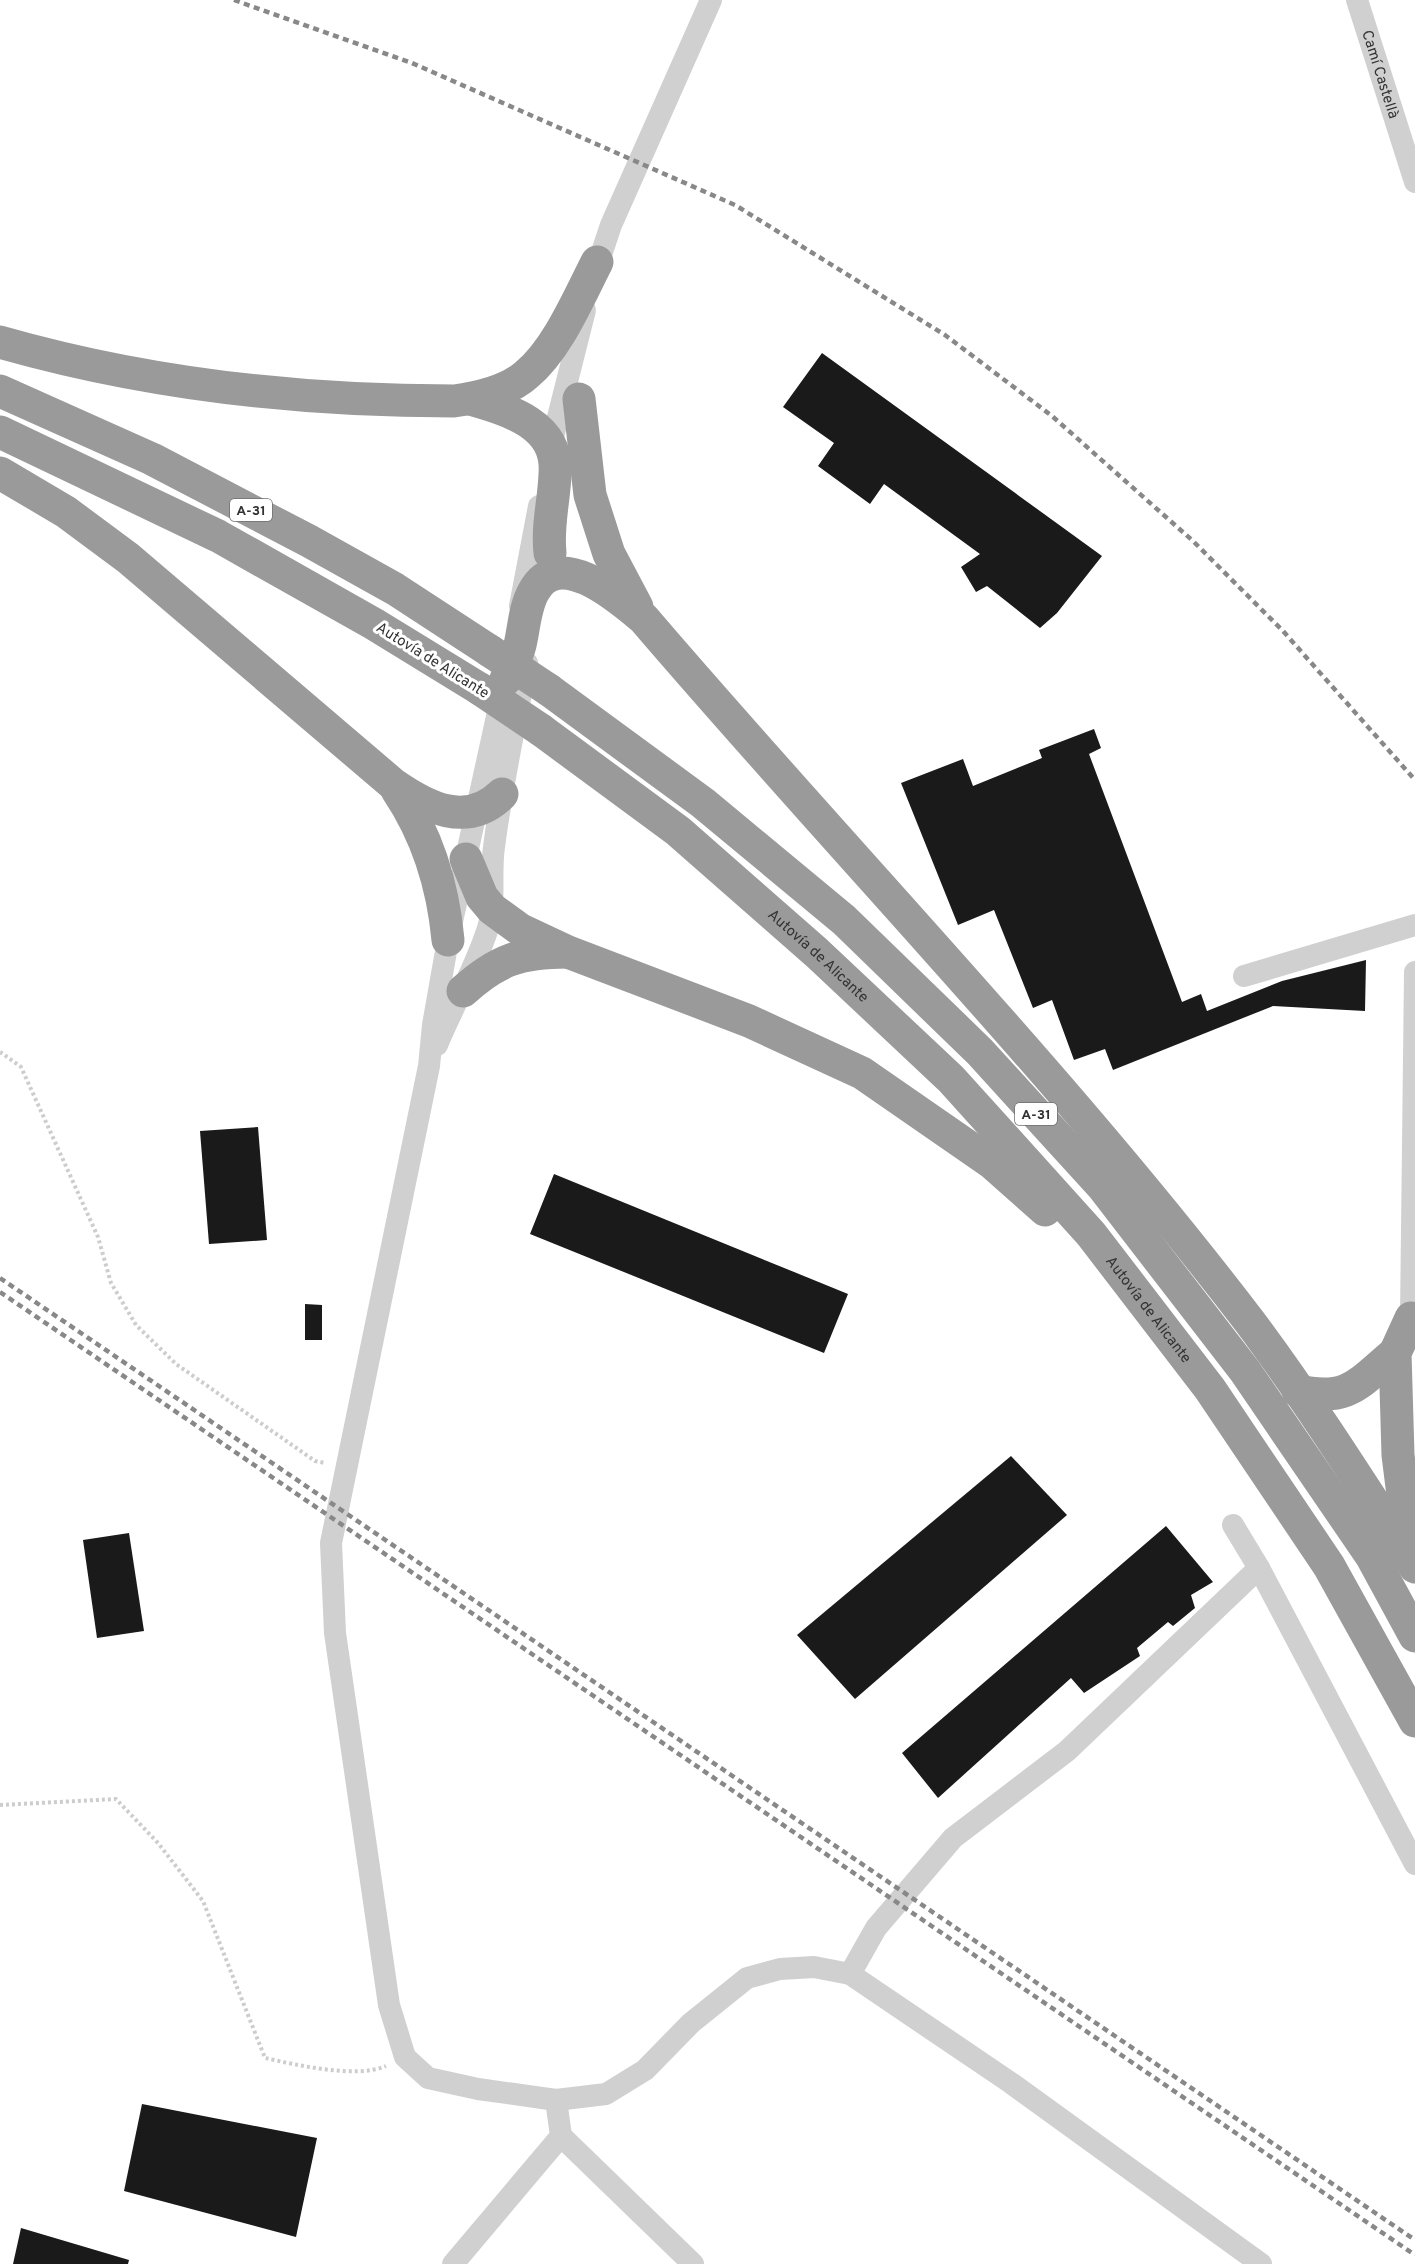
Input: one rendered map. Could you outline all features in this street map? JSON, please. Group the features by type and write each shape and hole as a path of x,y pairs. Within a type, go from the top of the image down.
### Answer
{"highway":[{"path":"0,342 47,356 212,387 314,398 416,401 470,399 511,385 526,375 541,360 571,312 597,262"},
{"name":"Autovía de Alicante","path":"0,391 152,459 395,589 492,673 540,730 678,831 817,953 951,1079 1091,1234 1210,1389 1329,1566 1415,1721"},
{"path":"470,399 517,414 538,429 555,453 556,474 549,517 547,566 533,591 520,646 492,673"},
{"path":"579,399 585,463 597,520 609,554 644,619"},
{"name":"Autovía de Alicante","path":"0,432 218,536 374,624 492,673 549,690 702,803 844,920 980,1052 1103,1187 1245,1371 1372,1557 1415,1636"},
{"path":"0,473 66,512 128,558 393,784 421,804 464,812 489,801"},
{"path":"547,566 604,586 644,619 1092,1129 1251,1324 1415,1567"},
{"path":"393,784 410,810 435,866 445,903 448,939"},
{"path":"466,859 475,886 492,909 521,930 568,952 749,1021 862,1073 992,1163 1053,1217 1091,1234"},
{"path":"463,991 489,969 518,956 539,952 568,952"},
{"path":"1298,1391 1321,1396 1349,1392 1407,1335"},
{"path":"1407,1335 1398,1455 1405,1511 1415,1551"}],"street":[{"path":"429,1066 463,991 488,927 492,909 493,856 489,801 493,722 492,673 572,351 597,262 611,225 711,0"},
{"name":"Camí Castellà","path":"1357,0 1414,177"},
{"path":"587,302 579,399 547,566 489,801 466,859 448,939 433,1025 429,1066 331,1543 332,1605 389,2005 405,2057 428,2078 556,2100 606,2094 645,2070 691,2023 747,1977 780,1969 814,1967 850,1974 1001,2076 1261,2264"},
{"path":"1244,976 1415,925"},
{"path":"1407,1335 1415,972"},
{"path":"1233,1525 1260,1568 1415,1864"},
{"path":"850,1974 876,1928 953,1838 1067,1751 1260,1568"},
{"path":"556,2100 561,2136 693,2264"},
{"path":"453,2264 561,2136"}],"path":[{"path":"0,1052 21,1067 98,1238 111,1283 136,1325 176,1364 315,1461 347,1469"},
{"path":"0,1805 116,1799 158,1842 203,1901 265,2058 314,2069 376,2070 405,2057"}],"building":[{"path":"822,353 1102,556 1057,613 1040,628 987,586 976,592 961,567 980,554 884,484 870,504 818,466 834,443 783,407"},
{"path":"1094,729 1101,748 1089,754 1182,1002 1201,994 1207,1011 1282,981 1366,960 1365,1011 1273,1006 1113,1070 1105,1049 1074,1060 1052,1000 1033,1008 994,910 958,925 901,783 963,759 973,786 1042,758 1039,750"},
{"path":"258,1127 267,1240 209,1244 200,1131"},
{"path":"554,1174 848,1294 824,1353 530,1234"},
{"path":"305,1304 322,1305 322,1340 305,1340"},
{"path":"1011,1456 1067,1515 855,1699 797,1635"},
{"path":"1166,1526 1213,1582 1191,1595 1195,1608 1173,1626 1168,1622 1137,1648 1140,1656 1084,1693 1071,1678 938,1798 902,1753"},
{"path":"129,1533 144,1631 97,1638 83,1540"},
{"path":"142,2104 317,2138 296,2237 124,2191"},
{"path":"21,2228 129,2260 128,2264 13,2264"}],"railway":[{"path":"234,0 412,63 735,205 945,335 1052,416 1193,541 1283,631 1415,780"},
{"path":"0,1278 1415,2240"},
{"path":"0,1292 1415,2255"}]}
